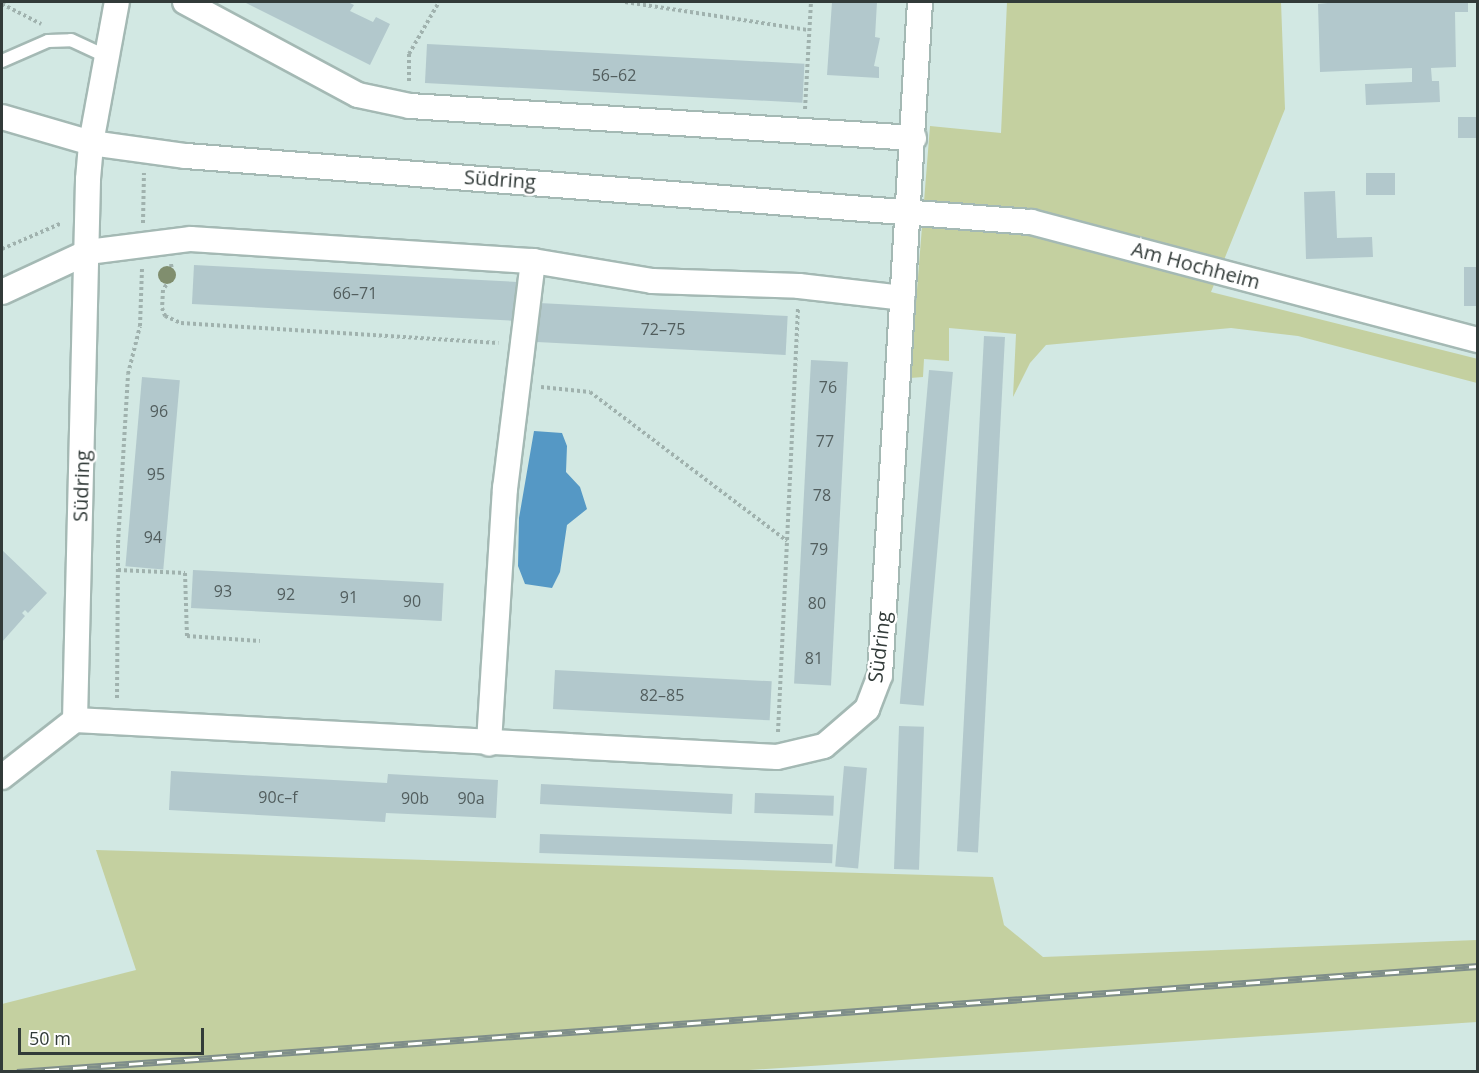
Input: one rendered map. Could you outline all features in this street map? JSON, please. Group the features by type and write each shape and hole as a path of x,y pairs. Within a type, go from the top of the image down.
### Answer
{"street":[{"name":"Südring","path":"117,2 105,56 91,143 75,720 777,757 824,746 867,709 880,675 902,298 910,211 920,2"},
{"path":"185,2 358,95 410,106 914,138"},
{"name":"Südring","path":"2,117 91,143 145,151 910,211"},
{"name":"Am Hochheim","path":"910,211 979,216 1054,227 1478,340"},
{"path":"2,292 88,252 142,248 191,239 533,261 652,280 799,286 902,298"},
{"path":"489,743 501,528 520,386 533,261"},
{"path":"2,777 75,720"}],"lane":[{"path":"2,61 48,41 71,40 105,56"}],"path":[{"path":"410,106 409,54 439,2"},
{"path":"625,2 809,30"},
{"path":"804,131 811,2"},
{"path":"2,4 71,40"},
{"path":"117,723 117,570 128,374 140,326 145,151"},
{"path":"2,249 88,212"},
{"path":"142,248 160,255 172,266 173,275 161,298 162,308 165,316 181,323 523,344"},
{"path":"777,757 799,286"},
{"path":"520,386 590,392 787,541"},
{"path":"117,570 185,573 187,636 260,641"}],"green space":[{"path":"1007,2 1281,2 1285,109 1211,292 1478,359 1477,383 1298,336 1231,328 1046,345 1030,363 1013,397 1016,334 949,328 949,361 924,359 923,377 910,378 930,126 1001,133"},
{"path":"96,850 993,877 1004,925 1043,957 1477,940 1477,1022 734,1071 2,1071 2,1004 136,970"}],"water":[{"path":"534,431 562,433 567,446 566,472 580,487 587,509 567,525 560,572 552,588 525,584 518,566 519,518"}],"building":[{"path":"244,2 348,2 354,5 350,11 373,22 376,17 390,24 370,65"},
{"path":"832,2 877,2 875,37 880,38 874,66 879,67 879,78 827,75"},
{"path":"1468,2 1468,12 1455,12 1456,67 1431,68 1432,81 1439,81 1440,102 1366,105 1365,84 1412,82 1412,68 1320,72 1318,4"},
{"path":"427,44 804,64 802,103 425,83"},
{"path":"1458,117 1478,117 1478,138 1458,138"},
{"path":"1366,173 1395,173 1395,195 1366,195"},
{"path":"1335,191 1337,238 1372,237 1373,257 1306,259 1304,192"},
{"path":"194,265 518,282 516,321 192,304"},
{"path":"1464,267 1478,267 1478,306 1464,306"},
{"path":"539,303 788,316 786,355 537,342"},
{"path":"984,336 1005,337 978,852 957,851"},
{"path":"811,360 848,362 831,685 794,684"},
{"path":"929,370 953,372 924,706 900,704"},
{"path":"142,377 180,380 163,570 125,566"},
{"path":"2,550 47,593 28,613 25,610 22,613 25,616 2,642"},
{"path":"193,570 444,583 442,621 191,608"},
{"path":"555,670 772,681 770,720 553,709"},
{"path":"899,726 924,727 919,870 894,869"},
{"path":"844,766 867,768 858,869 835,867"},
{"path":"171,771 387,783 388,774 498,780 496,818 386,813 385,822 169,810"},
{"path":"541,784 733,794 732,814 540,804"},
{"path":"755,793 834,796 833,816 754,813"},
{"path":"540,834 833,844 832,863 539,853"}],"railway":[{"path":"17,1072 1478,966"}]}
